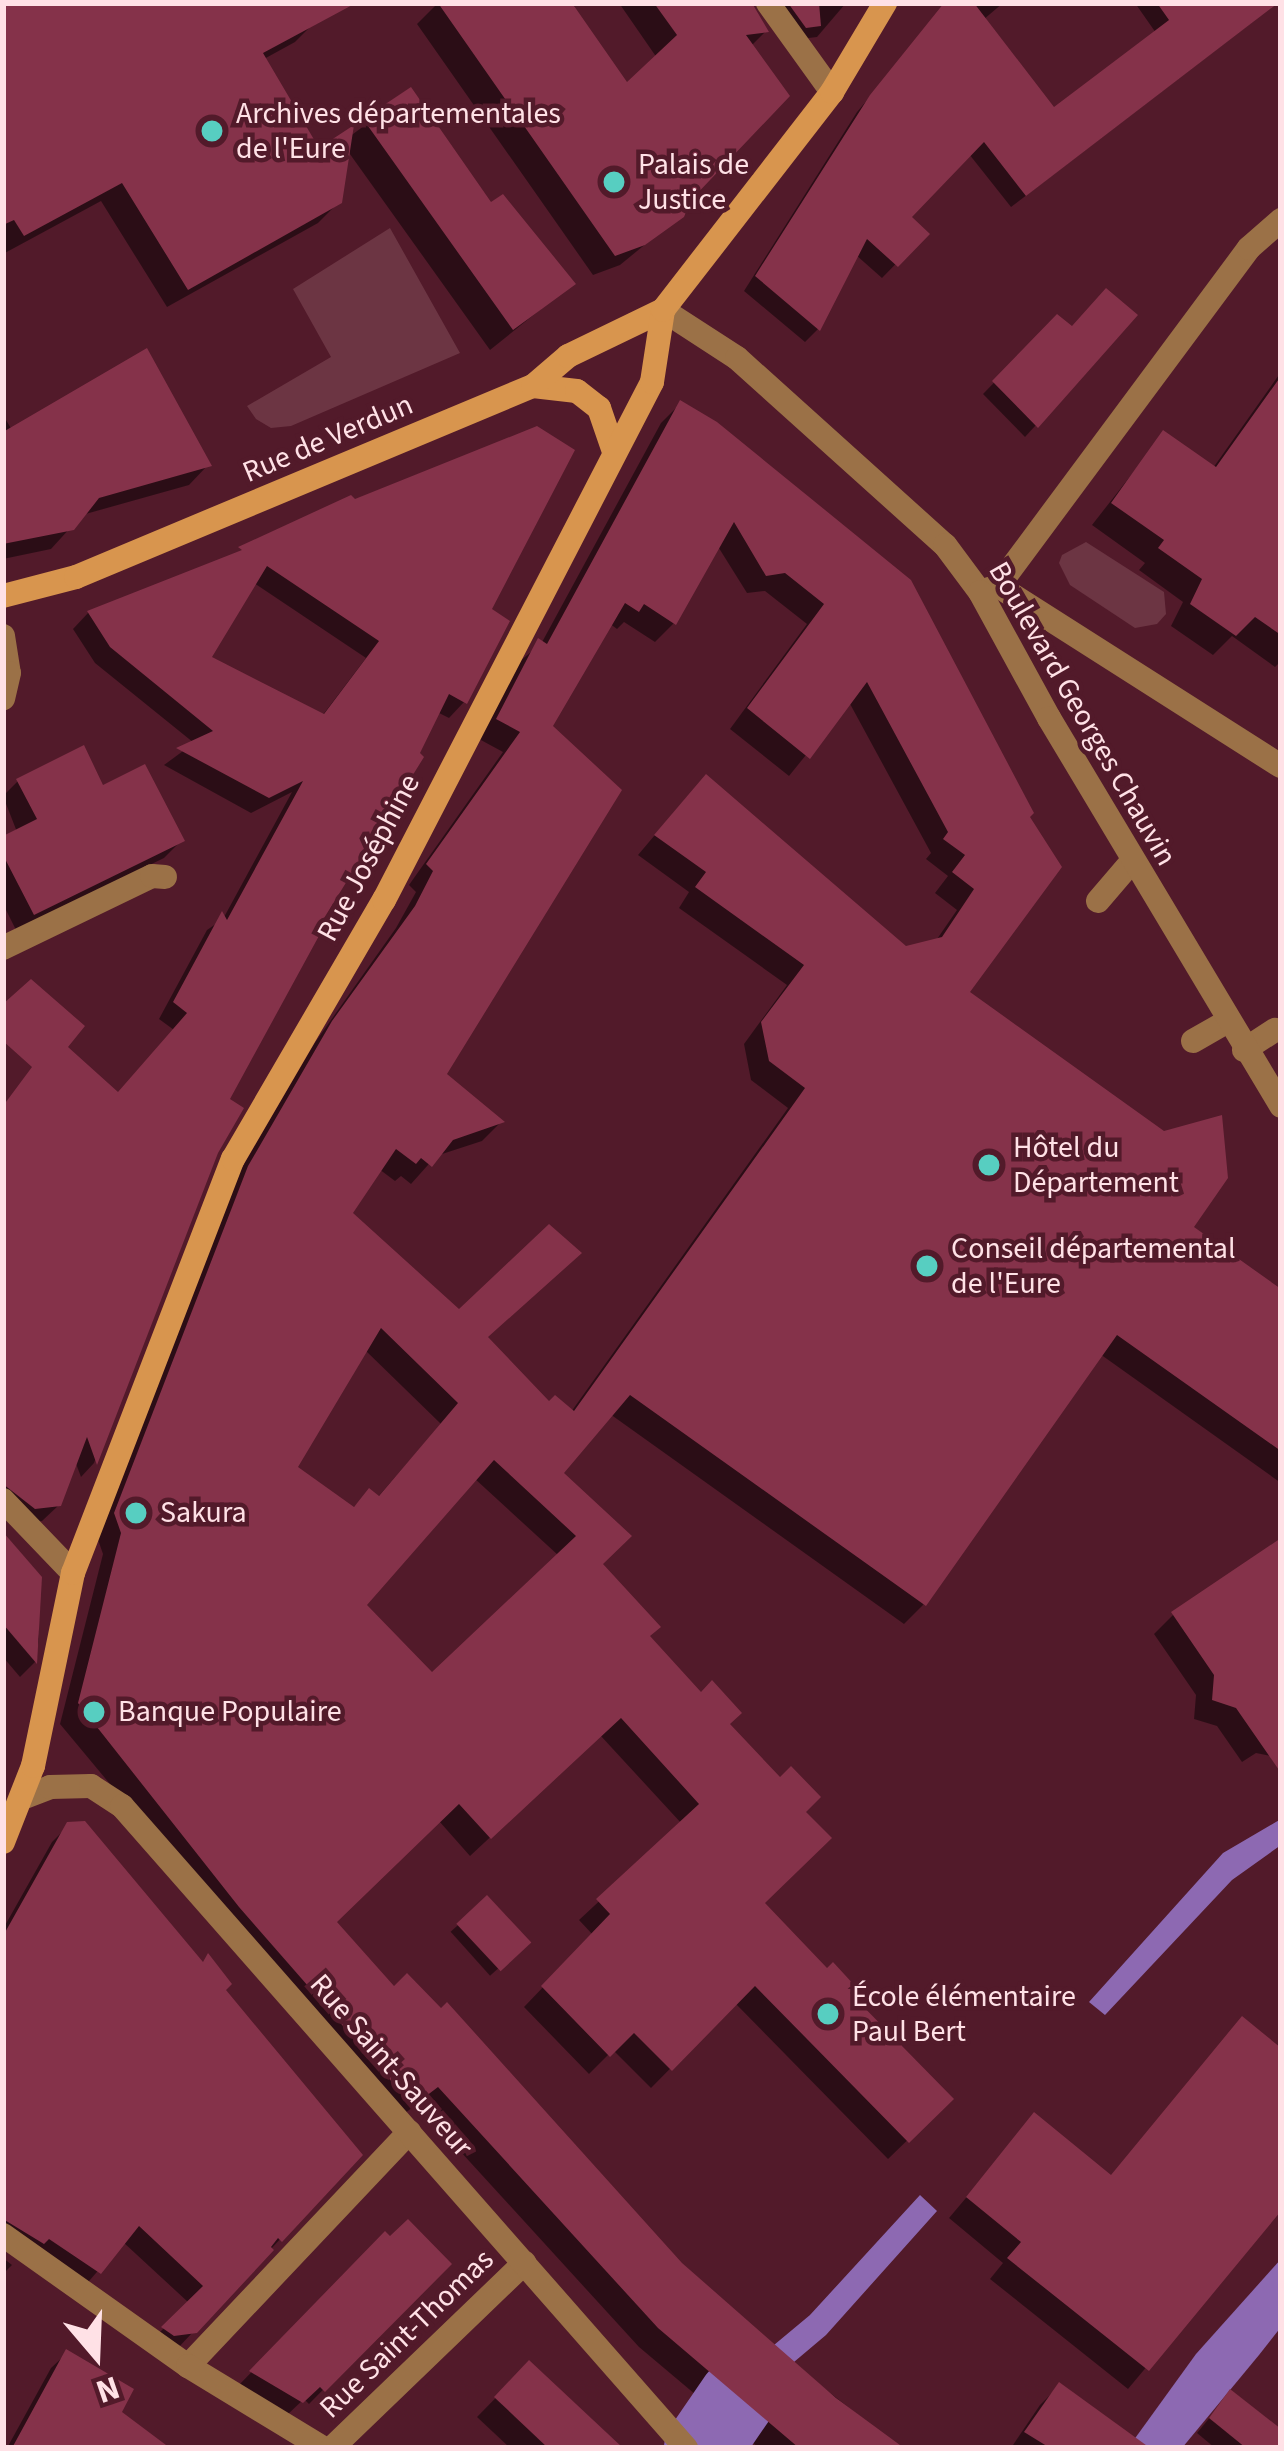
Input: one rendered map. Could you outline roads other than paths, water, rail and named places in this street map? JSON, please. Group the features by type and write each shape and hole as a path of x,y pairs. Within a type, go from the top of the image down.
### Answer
{"main road":[{"name":"Rue Joséphine","path":"3,1842 22,1798 73,1573 232,1159 384,900 613,449 652,382 663,310 832,92 885,3"},
{"name":"Rue de Verdun","path":"3,596 76,577 533,386 568,356 663,310"},
{"path":"533,386 577,391 599,408 613,449"}],"street":[{"path":"768,3 832,92"},
{"path":"1281,220 1250,248 989,589 1281,766"},
{"name":"Boulevard Georges Chauvin","path":"663,310 737,358 989,589 1133,860 1281,1106"},
{"path":"3,636 9,673 3,698"},
{"path":"1097,901 1133,860"},
{"path":"3,948 152,877 165,877"},
{"path":"1192,1041 1228,1021"},
{"path":"1244,1050 1275,1030"},
{"path":"3,1500 73,1573"},
{"name":"Rue Saint-Sauveur","path":"22,1798 50,1787 91,1786 122,1806 684,2446"},
{"path":"188,2366 410,2132"},
{"path":"3,2235 188,2366 327,2448"},
{"name":"Rue Saint-Thomas","path":"327,2448 524,2263"}],"waterway":[{"path":"703,2448 738,2397"}],"place":[{"name":"Archives départementales de l'Eure","path":"212,131"},
{"name":"Palais de Justice","path":"614,182"},
{"name":"Hôtel du Département","path":"989,1165"},
{"name":"Conseil départemental de l'Eure","path":"927,1266"},
{"name":"Sakura","path":"136,1513"},
{"name":"Banque Populaire","path":"94,1712"},
{"name":"École élémentaire Paul Bert","path":"828,2014"}]}
